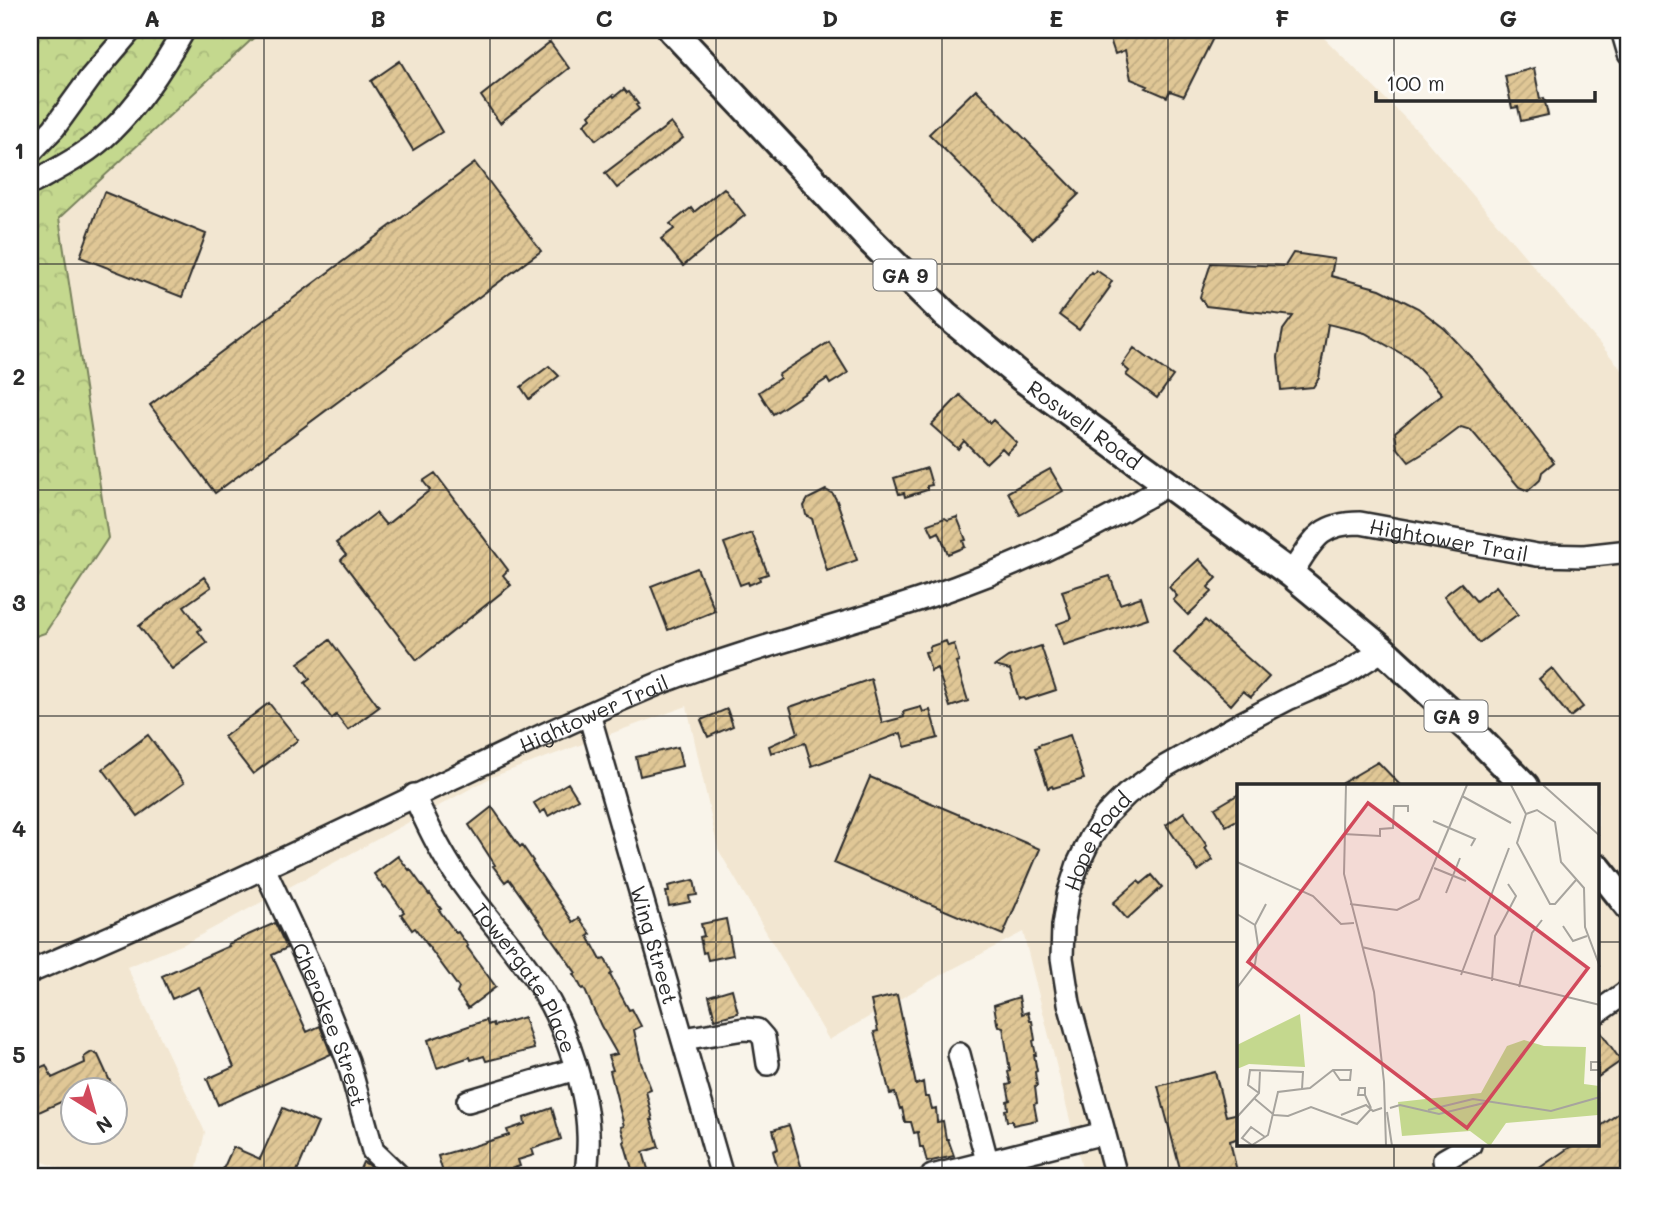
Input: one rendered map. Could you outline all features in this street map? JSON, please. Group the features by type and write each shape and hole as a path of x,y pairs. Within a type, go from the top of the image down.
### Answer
{"main road":[{"name":"Roswell Road","path":"672,30 862,232 945,314 1021,377 1292,575 1383,650 1472,732 1523,784"},
{"path":"1600,871 1629,907"}],"street":[{"path":"30,153 54,128 131,30"},
{"path":"30,183 75,159 110,132 143,95 184,30"},
{"path":"1622,30 1629,54"},
{"name":"Hightower Trail","path":"30,972 264,868 414,795 665,681 739,654 889,609 995,572 1127,509 1169,484"},
{"name":"Hightower Trail","path":"1292,575 1316,537 1330,527 1349,523 1537,555 1584,556 1629,551"},
{"name":"Hope Road","path":"1116,1176 1069,1003 1062,958 1068,895 1078,864 1091,837 1106,815 1127,794 1166,766 1290,698 1343,675 1383,650"},
{"name":"Wing Street","path":"589,714 722,1176"},
{"name":"Towergate Place","path":"414,795 431,833 452,869 545,993 562,1028 584,1098 588,1133 586,1176"},
{"name":"Cherokee Street","path":"264,868 313,973 348,1061 373,1151 397,1176"},
{"path":"1600,1011 1629,990"},
{"path":"683,1039 744,1029 757,1030 764,1038 768,1064"},
{"path":"959,1054 989,1169"},
{"path":"468,1101 576,1069"},
{"path":"932,1176 989,1169 1104,1133"},
{"path":"1447,1176 1444,1160 1468,1146"}],"shaded area":[{"path":"262,30 1316,30 1419,132 1629,378 1629,1176 1084,1176 1023,932 943,974 829,1040 718,849 687,706 492,777 184,944 127,967 205,1132 195,1176 81,1176 30,1157 30,638 45,633 108,538 59,218"}],"green space":[{"path":"30,30 262,30 59,218 108,538 45,633 30,638"}],"building":[{"path":"1143,30 1217,30 1184,96 1170,91 1167,97 1131,79 1125,50 1115,54 1109,36"},
{"path":"550,42 569,68 500,123 481,96"},
{"path":"400,61 442,132 413,150 371,81"},
{"path":"1534,68 1540,99 1544,98 1548,115 1521,121 1518,107 1512,108 1505,76"},
{"path":"624,89 638,104 636,105 639,109 596,140 584,124 601,104"},
{"path":"976,89 1079,194 1033,239 929,134"},
{"path":"671,123 683,138 617,188 605,173"},
{"path":"475,163 541,251 215,493 150,405"},
{"path":"724,188 745,215 683,266 661,239 674,229 670,224 691,208 694,212"},
{"path":"104,192 206,234 182,297 80,257"},
{"path":"1293,253 1334,259 1331,276 1380,289 1418,308 1445,329 1479,366 1554,462 1542,472 1540,480 1528,491 1519,487 1471,430 1461,427 1409,462 1397,447 1395,432 1442,394 1409,358 1365,333 1328,324 1319,378 1313,387 1281,390 1278,357 1283,330 1293,316 1206,306 1200,297 1211,263 1285,266"},
{"path":"1096,270 1112,281 1079,330 1059,315 1091,272 1093,274"},
{"path":"829,342 848,373 830,384 827,379 773,414 759,392 780,378 778,375"},
{"path":"1134,348 1173,376 1157,398 1126,375 1129,371 1122,365"},
{"path":"549,366 559,376 529,399 521,387"},
{"path":"960,395 990,423 993,420 1017,443 1007,453 1002,448 986,463 964,441 958,449 931,425"},
{"path":"927,468 932,485 927,486 927,490 905,497 904,493 899,494 894,478"},
{"path":"1050,469 1063,491 1020,515 1008,492"},
{"path":"435,473 508,570 503,575 511,585 417,660 341,560 346,555 336,543 376,513 386,525 430,490 423,481"},
{"path":"826,490 833,494 837,501 857,560 827,571 812,519 806,515 804,506 808,499"},
{"path":"957,517 966,540 963,541 965,547 948,554 939,532 933,535 928,524"},
{"path":"752,533 768,574 749,585 748,582 740,585 724,543"},
{"path":"1199,559 1217,578 1208,587 1212,592 1188,615 1173,600 1177,596 1169,587"},
{"path":"697,568 715,611 668,630 651,586"},
{"path":"1110,576 1120,604 1141,597 1148,618 1064,645 1057,624 1071,619 1062,591"},
{"path":"204,577 211,587 184,606 201,629 198,631 207,643 172,669 139,626"},
{"path":"1461,583 1476,601 1496,586 1518,614 1479,643 1444,596"},
{"path":"1205,620 1269,677 1251,697 1243,691 1231,705 1174,653"},
{"path":"330,640 379,707 348,730 336,715 332,719 305,683 310,679 298,663"},
{"path":"946,641 948,646 954,644 959,661 956,662 968,701 950,707 937,668 931,671 925,652 930,651 929,647"},
{"path":"1041,646 1056,690 1025,700 1019,699 1010,670 995,666 1008,657"},
{"path":"1552,668 1583,707 1570,717 1539,679"},
{"path":"871,679 882,723 904,717 903,712 921,707 923,712 930,710 938,738 905,747 901,733 812,766 805,743 771,753 769,746 798,733 790,707"},
{"path":"269,703 298,740 253,774 224,737"},
{"path":"727,709 733,726 708,737 701,720"},
{"path":"148,735 184,783 138,816 103,769"},
{"path":"1070,735 1084,779 1048,788 1035,748"},
{"path":"678,747 682,766 640,776 636,757"},
{"path":"1378,762 1399,784 1340,784"},
{"path":"870,777 1040,849 1003,935 834,863"},
{"path":"568,783 578,799 548,816 545,810 540,813 534,803"},
{"path":"1237,795 1237,820 1226,826 1215,808"},
{"path":"492,807 520,847 522,845 573,922 579,918 591,934 588,936 601,960 605,959 612,973 610,975 641,1026 634,1030 641,1063 651,1089 646,1091 659,1147 643,1152 650,1176 634,1176 624,1142 621,1127 624,1126 610,1071 613,1070 608,1056 617,1054 584,988 582,989 574,974 576,973 509,879 505,882 493,866 495,865 469,825"},
{"path":"1184,812 1207,846 1205,848 1213,860 1198,871 1166,825"},
{"path":"398,856 430,894 496,987 468,1008 457,993 459,988 415,928 412,930 401,914 404,912 374,874"},
{"path":"1152,875 1162,887 1127,919 1113,903 1138,881 1141,884"},
{"path":"694,880 697,895 689,896 690,902 669,906 666,892 669,892 668,886"},
{"path":"726,919 733,955 708,960 706,952 703,953 700,937 704,936 701,924"},
{"path":"275,923 287,948 272,955 307,1032 320,1026 331,1054 218,1105 207,1079 234,1067 199,987 172,999 162,976"},
{"path":"732,989 738,1013 715,1019 709,996"},
{"path":"897,995 916,1085 923,1082 925,1097 929,1097 932,1109 936,1108 937,1122 943,1121 946,1139 954,1156 927,1162 923,1147 920,1147 918,1132 914,1133 911,1122 905,1122 895,1093 890,1094 874,1032 878,1031 871,1001"},
{"path":"1019,997 1022,1014 1028,1012 1032,1021 1035,1040 1037,1103 1034,1104 1037,1120 1013,1125 1012,1121 1007,1121 1005,1110 1008,1109 1007,1101 1010,1100 1007,1085 1011,1084 1010,1071 1003,1027 997,1023 994,1005"},
{"path":"524,1017 534,1049 486,1061 484,1056 471,1060 470,1057 437,1068 428,1040 486,1020 488,1025 493,1023 494,1026"},
{"path":"1600,1031 1621,1061 1600,1076"},
{"path":"92,1052 98,1055 108,1076 60,1076 60,1102 30,1116 30,1072 46,1065 52,1078 85,1063 84,1057"},
{"path":"1215,1072 1226,1116 1237,1113 1237,1139 1230,1141 1238,1176 1182,1176 1158,1086"},
{"path":"1629,1106 1629,1176 1543,1176 1538,1169 1572,1146 1600,1146 1600,1127"},
{"path":"283,1108 318,1123 295,1176 220,1176 233,1147 260,1159"},
{"path":"552,1108 561,1139 532,1149 534,1155 518,1160 520,1166 507,1170 508,1176 494,1176 493,1173 484,1176 444,1176 438,1156 509,1135 507,1130 525,1124 524,1118"},
{"path":"789,1125 804,1176 780,1176 773,1151 778,1149 773,1130"},
{"path":"363,1162 367,1164 380,1176 357,1176"}]}
